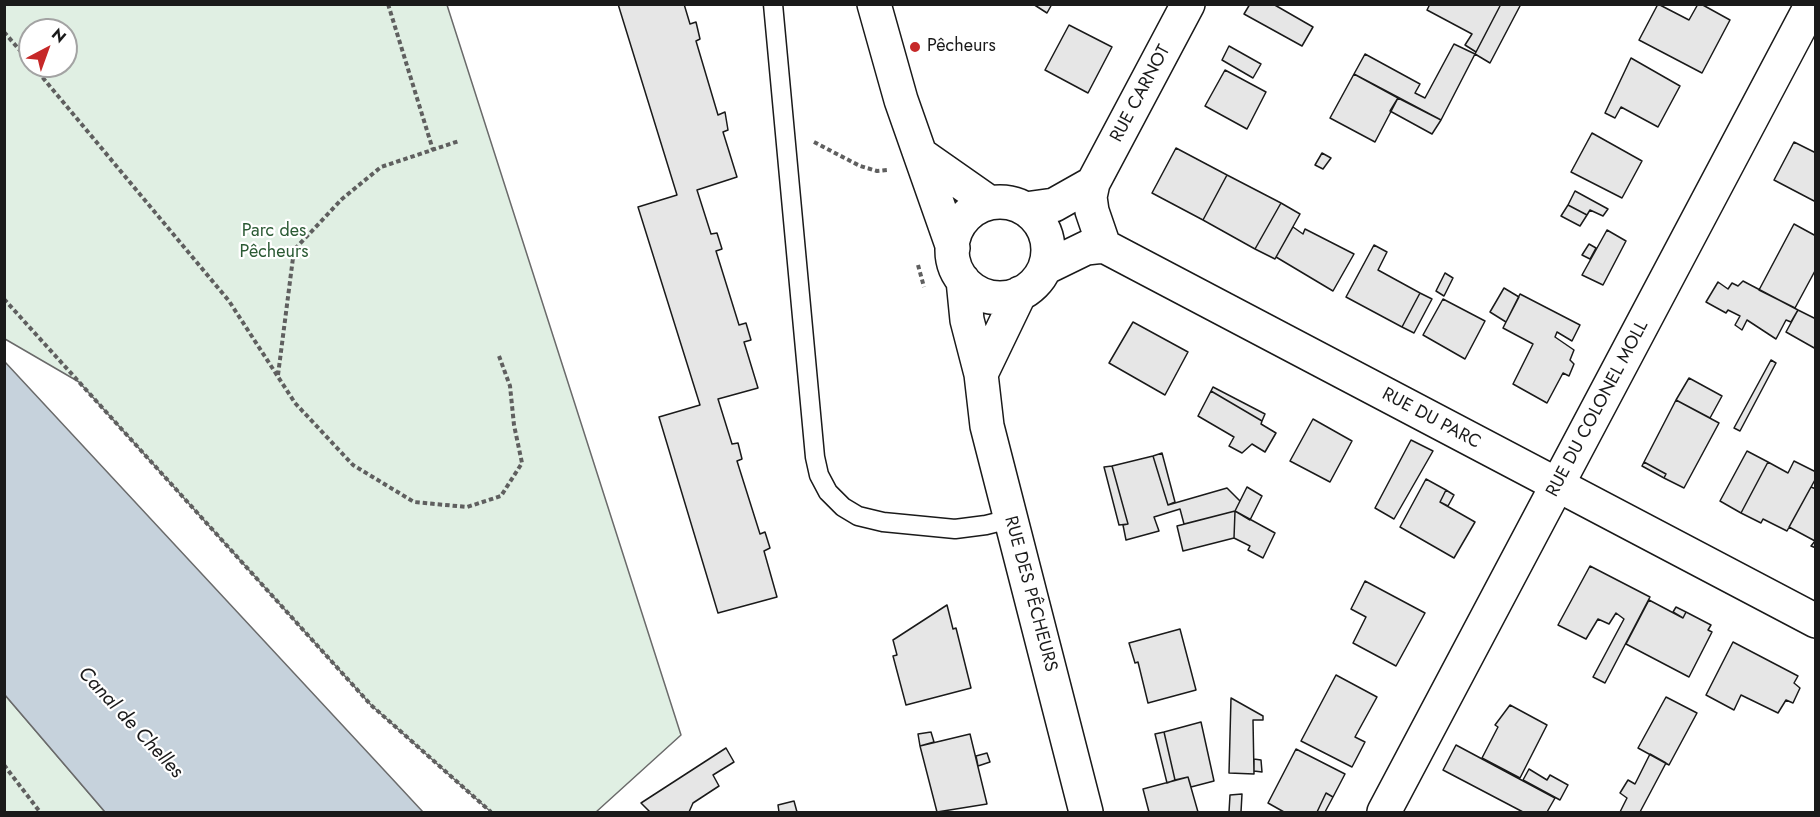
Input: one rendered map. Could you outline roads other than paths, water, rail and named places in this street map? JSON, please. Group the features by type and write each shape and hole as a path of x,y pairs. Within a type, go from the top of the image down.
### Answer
{"street":[{"path":"874,4 901,99 952,248 955,265 963,280 975,290 989,297 1005,297 1020,293 1030,287 1045,268 1086,248 1104,246"},
{"name":"RUE CARNOT","path":"1104,246 1092,210 1090,197 1093,183 1188,4"},
{"name":"RUE DU COLONEL MOLL","path":"1384,813 1812,4"},
{"path":"920,154 990,203"},
{"path":"1025,209 1054,205 1093,183"},
{"path":"952,248 960,224 978,207 990,203 1014,204 1025,209 1038,220 1046,235 1048,251 1045,268"},
{"name":"RUE DU PARC","path":"1104,246 1815,621"},
{"name":"RUE DES PÊCHEURS","path":"963,280 967,320 981,374 987,426 1086,813"},
{"path":"981,374 1020,293"}],"lane":[{"path":"773,4 815,457 819,475 828,492 843,507 858,516 883,522 955,529 1010,519"}],"water":[{"name":"Canal de Chelles","path":"5,362 423,812 105,812 5,695"}],"place":[{"name":"Pêcheurs","path":"915,47"}],"park label":[{"name":"Parc des Pêcheurs","path":"274,242"}]}
